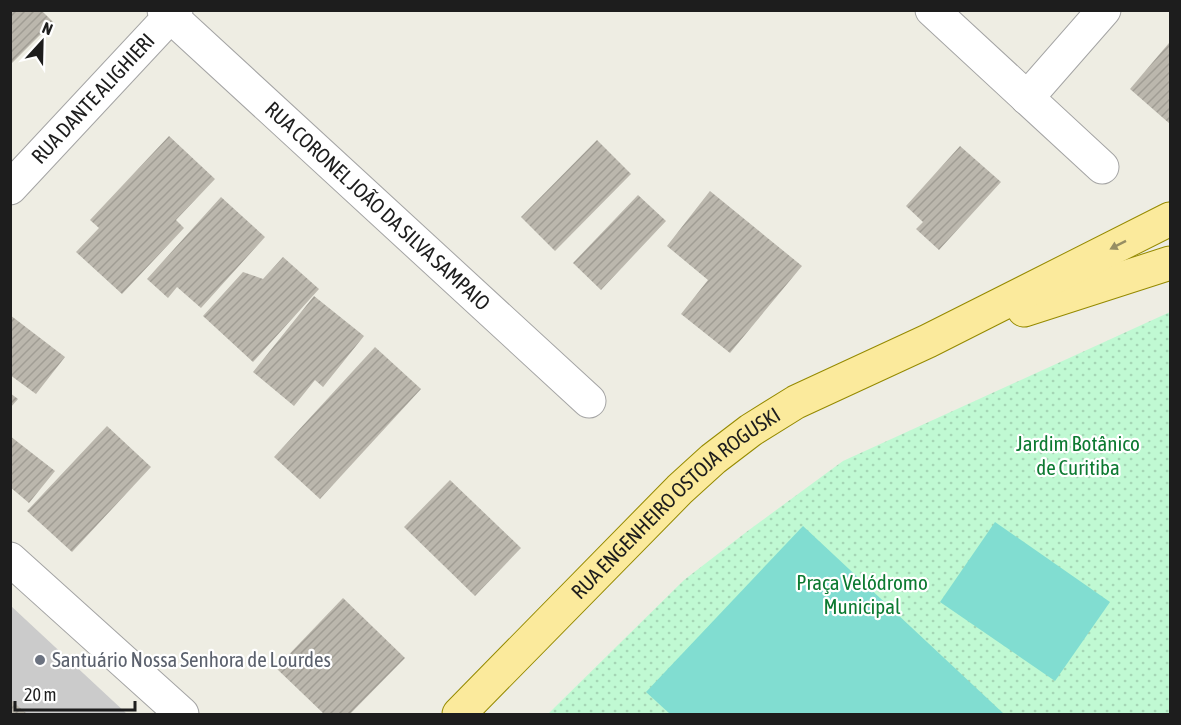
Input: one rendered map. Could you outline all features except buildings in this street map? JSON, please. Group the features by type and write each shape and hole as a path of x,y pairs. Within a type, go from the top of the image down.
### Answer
{"main road":[{"name":"RUA ENGENHEIRO OSTOJA ROGUSKI","path":"459,714 680,489 712,459 751,430 796,402 928,341 1170,219"},
{"name":"RUA ENGENHEIRO OSTOJA ROGUSKI","path":"928,341 1170,263"}],"street":[{"path":"932,10 1102,167"},
{"path":"1027,98 1104,10"},
{"name":"RUA DANTE ALIGHIERI","path":"10,188 170,13"},
{"name":"RUA CORONEL JOÃO DA SILVA SAMPAIO","path":"170,13 589,401"},
{"path":"10,559 182,714"}],"shaded area":[{"name":"Santuário Nossa Senhora de Lourdes","path":"11,606 127,714 11,714"}],"green space":[{"name":"Praça Velódromo Municipal","path":"1170,312 1170,714 548,714 684,580 843,461"},
{"path":"995,522 1110,602 1055,681 940,602"},
{"path":"803,526 1004,714 670,714 646,692"}],"place":[{"name":"Santuário Nossa Senhora de Lourdes","path":"40,660"}],"park label":[{"name":"Jardim Botânico de Curitiba","path":"1078,456"}]}
